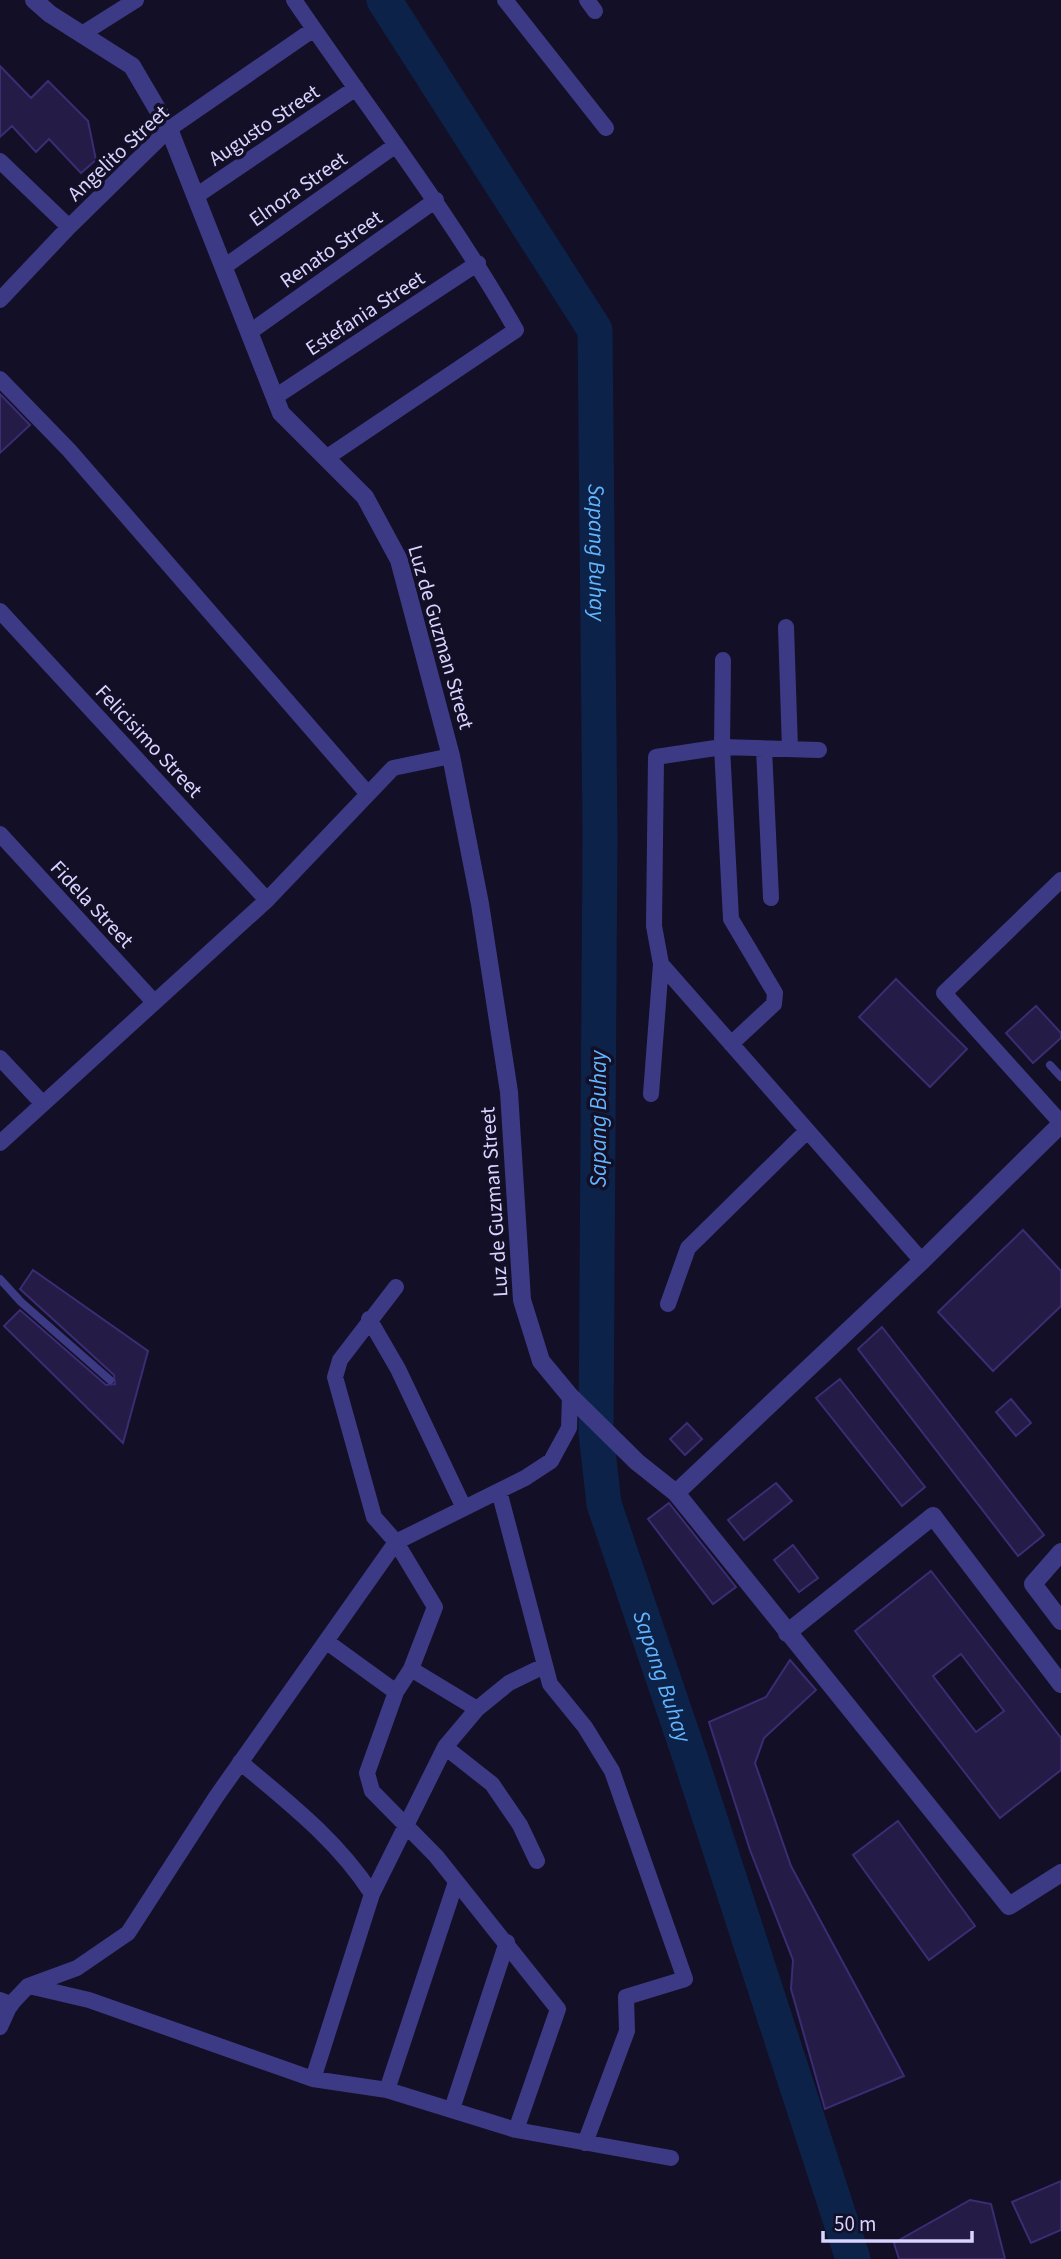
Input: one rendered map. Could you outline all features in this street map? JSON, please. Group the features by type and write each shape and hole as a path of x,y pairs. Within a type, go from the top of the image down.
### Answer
{"street":[{"name":"Luz de Guzman Street","path":"34,0 132,66 170,129 282,413 365,497 399,560 451,756 480,904 509,1092 522,1300 541,1361 576,1402"},
{"path":"82,34 136,0"},
{"path":"294,0 436,200 478,263 516,330 326,458"},
{"path":"505,0 606,128"},
{"name":"Angelito Street","path":"0,300 69,227 170,129 314,29"},
{"name":"Augusto Street","path":"196,196 356,88"},
{"name":"Elnora Street","path":"224,267 396,145"},
{"path":"0,161 69,227"},
{"name":"Renato Street","path":"250,332 436,200"},
{"name":"Estefania Street","path":"275,397 478,263"},
{"path":"0,380 69,450 368,794"},
{"name":"Felicisimo Street","path":"0,611 267,900"},
{"path":"786,627 790,749"},
{"path":"723,660 722,747 731,919 775,993 774,1004 731,1044"},
{"path":"651,1094 661,964 654,926 656,757 722,747 819,750"},
{"path":"764,748 771,898"},
{"path":"0,1143 267,900 393,768 451,756"},
{"name":"Fidela Street","path":"0,834 154,1002"},
{"path":"676,1493 922,1261 1061,1124 944,993 1061,880"},
{"path":"661,964 922,1261"},
{"path":"0,1058 43,1104"},
{"path":"668,1304 688,1248 807,1131"},
{"path":"396,1287 340,1360 335,1377 374,1517 396,1542 435,1607 411,1669 396,1692 367,1773 372,1791 404,1827 436,1856 558,2009 516,2130"},
{"path":"369,1319 398,1368 464,1508"},
{"path":"0,2027 5,2003 28,1986 77,1968 128,1933 240,1762 396,1542 499,1491 551,1461 569,1429 576,1402 637,1462 676,1493 787,1633 837,1689 883,1752 1009,1906 1061,1874"},
{"path":"499,1491 550,1684 585,1727 612,1771 685,1979 626,1997 627,2031 585,2143"},
{"path":"787,1633 933,1516 1061,1684"},
{"path":"1061,1552 1034,1584 1061,1621"},
{"path":"327,1642 396,1692"},
{"path":"313,2079 372,1894 445,1747 477,1709 516,1679 544,1666"},
{"path":"411,1669 477,1709"},
{"path":"445,1747 492,1784 520,1825 537,1861"},
{"path":"240,1762 297,1810 353,1864 372,1894"},
{"path":"387,2090 456,1882"},
{"path":"452,2109 507,1942"},
{"path":"28,1986 89,2000 313,2079 387,2090 516,2130 671,2158"}],"lane":[{"path":"1050,1065 1061,1077"},
{"path":"0,1279 110,1380"}],"building":[{"path":"0,66 31,98 48,81 88,121 96,160 81,173 49,139 36,152 12,126 0,137"},
{"path":"0,394 30,425 0,453"},
{"path":"896,979 967,1049 930,1087 859,1017"},
{"path":"1036,1006 1061,1033 1061,1038 1033,1063 1006,1033"},
{"path":"1023,1230 1061,1271 1061,1306 993,1371 938,1312"},
{"path":"33,1270 148,1351 123,1443 4,1326 20,1310 106,1385 115,1384 114,1375 20,1289"},
{"path":"882,1327 1044,1535 1018,1556 858,1349"},
{"path":"840,1379 925,1487 902,1506 816,1398"},
{"path":"1011,1399 1031,1423 1016,1436 996,1412"},
{"path":"687,1423 702,1439 685,1455 670,1439"},
{"path":"776,1483 792,1501 744,1540 728,1520"},
{"path":"669,1503 736,1587 713,1604 648,1519"},
{"path":"793,1545 818,1578 799,1592 774,1560"},
{"path":"931,1571 1061,1738 1061,1770 1000,1818 855,1631","holes":["961,1654 1004,1711 976,1732 933,1676"]},
{"path":"790,1660 816,1690 764,1738 755,1763 791,1866 904,2076 825,2109 791,1989 793,1960 750,1850 709,1722 766,1697"},
{"path":"898,1821 975,1926 929,1960 853,1855"},
{"path":"1061,2181 1061,2230 1031,2243 1012,2202"},
{"path":"970,2200 991,2204 1005,2259 899,2259 894,2243"}],"waterway":[{"name":"Sapang Buhay","path":"384,0 595,330 600,836 596,1433 604,1504 690,1757 853,2259"}]}
